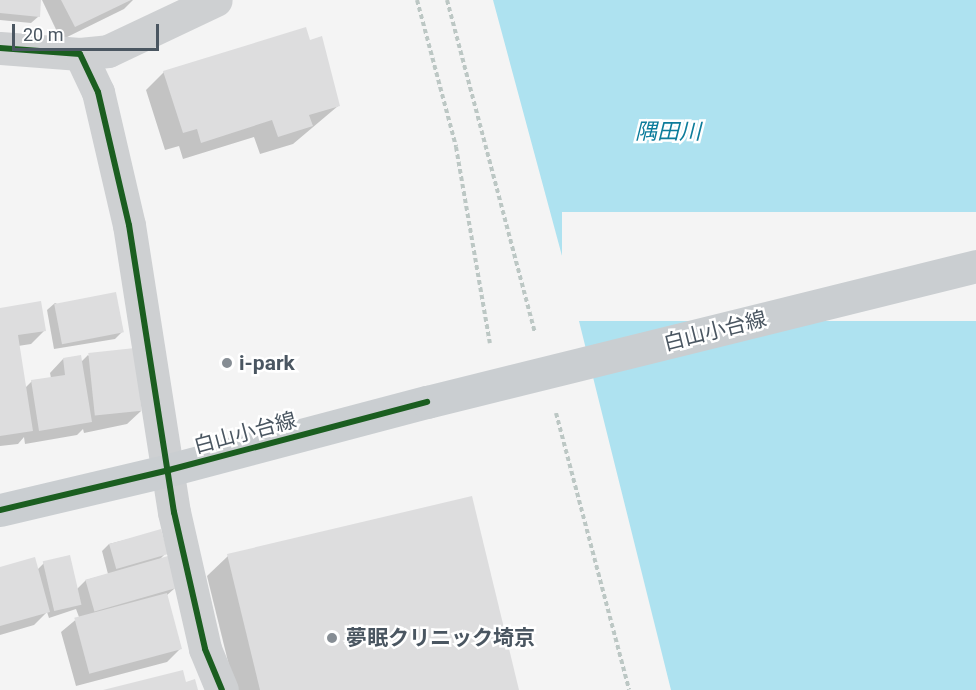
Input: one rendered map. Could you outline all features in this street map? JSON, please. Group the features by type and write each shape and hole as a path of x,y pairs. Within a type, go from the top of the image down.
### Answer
{"main road":[{"name":"白山小台線","path":"0,510 169,470 427,402 976,266"}],"street":[{"path":"0,48 80,54 108,51 216,0"},
{"path":"80,54 98,92 129,225 169,470 205,649 222,690"}],"path":[{"path":"417,0 456,147 497,385"}],"water":[{"name":"隅田川","path":"493,0 976,0 976,690 671,690 572,293"}],"pier":[{"path":"562,212 976,212 976,321 562,321"}],"building":[{"path":"0,0 41,0 40,17 0,13"},
{"path":"61,0 131,0 75,27"},
{"path":"306,27 310,40 322,36 340,106 309,115 313,126 278,137 272,120 201,143 197,129 183,133 163,71"},
{"path":"116,292 124,332 62,344 54,304"},
{"path":"41,301 46,331 18,335 33,431 0,436 0,308"},
{"path":"135,348 142,411 95,416 88,353"},
{"path":"81,355 92,422 39,431 31,380 65,375 63,358"},
{"path":"472,496 519,690 260,690 227,554"},
{"path":"161,529 168,554 116,569 109,544"},
{"path":"70,555 81,605 54,611 43,561"},
{"path":"168,556 177,588 94,611 85,580"},
{"path":"35,557 50,612 0,626 0,567"},
{"path":"167,593 182,649 89,674 74,618"},
{"path":"183,670 186,682 195,679 198,690 103,690"}],"cycle path":[{"path":"0,48 80,54 98,92 129,225 174,512 205,649 222,690"},
{"path":"0,510 169,470 427,402"}],"place":[{"name":"i-park","path":"227,363"},
{"name":"夢眠クリニック埼京","path":"332,638"}]}
